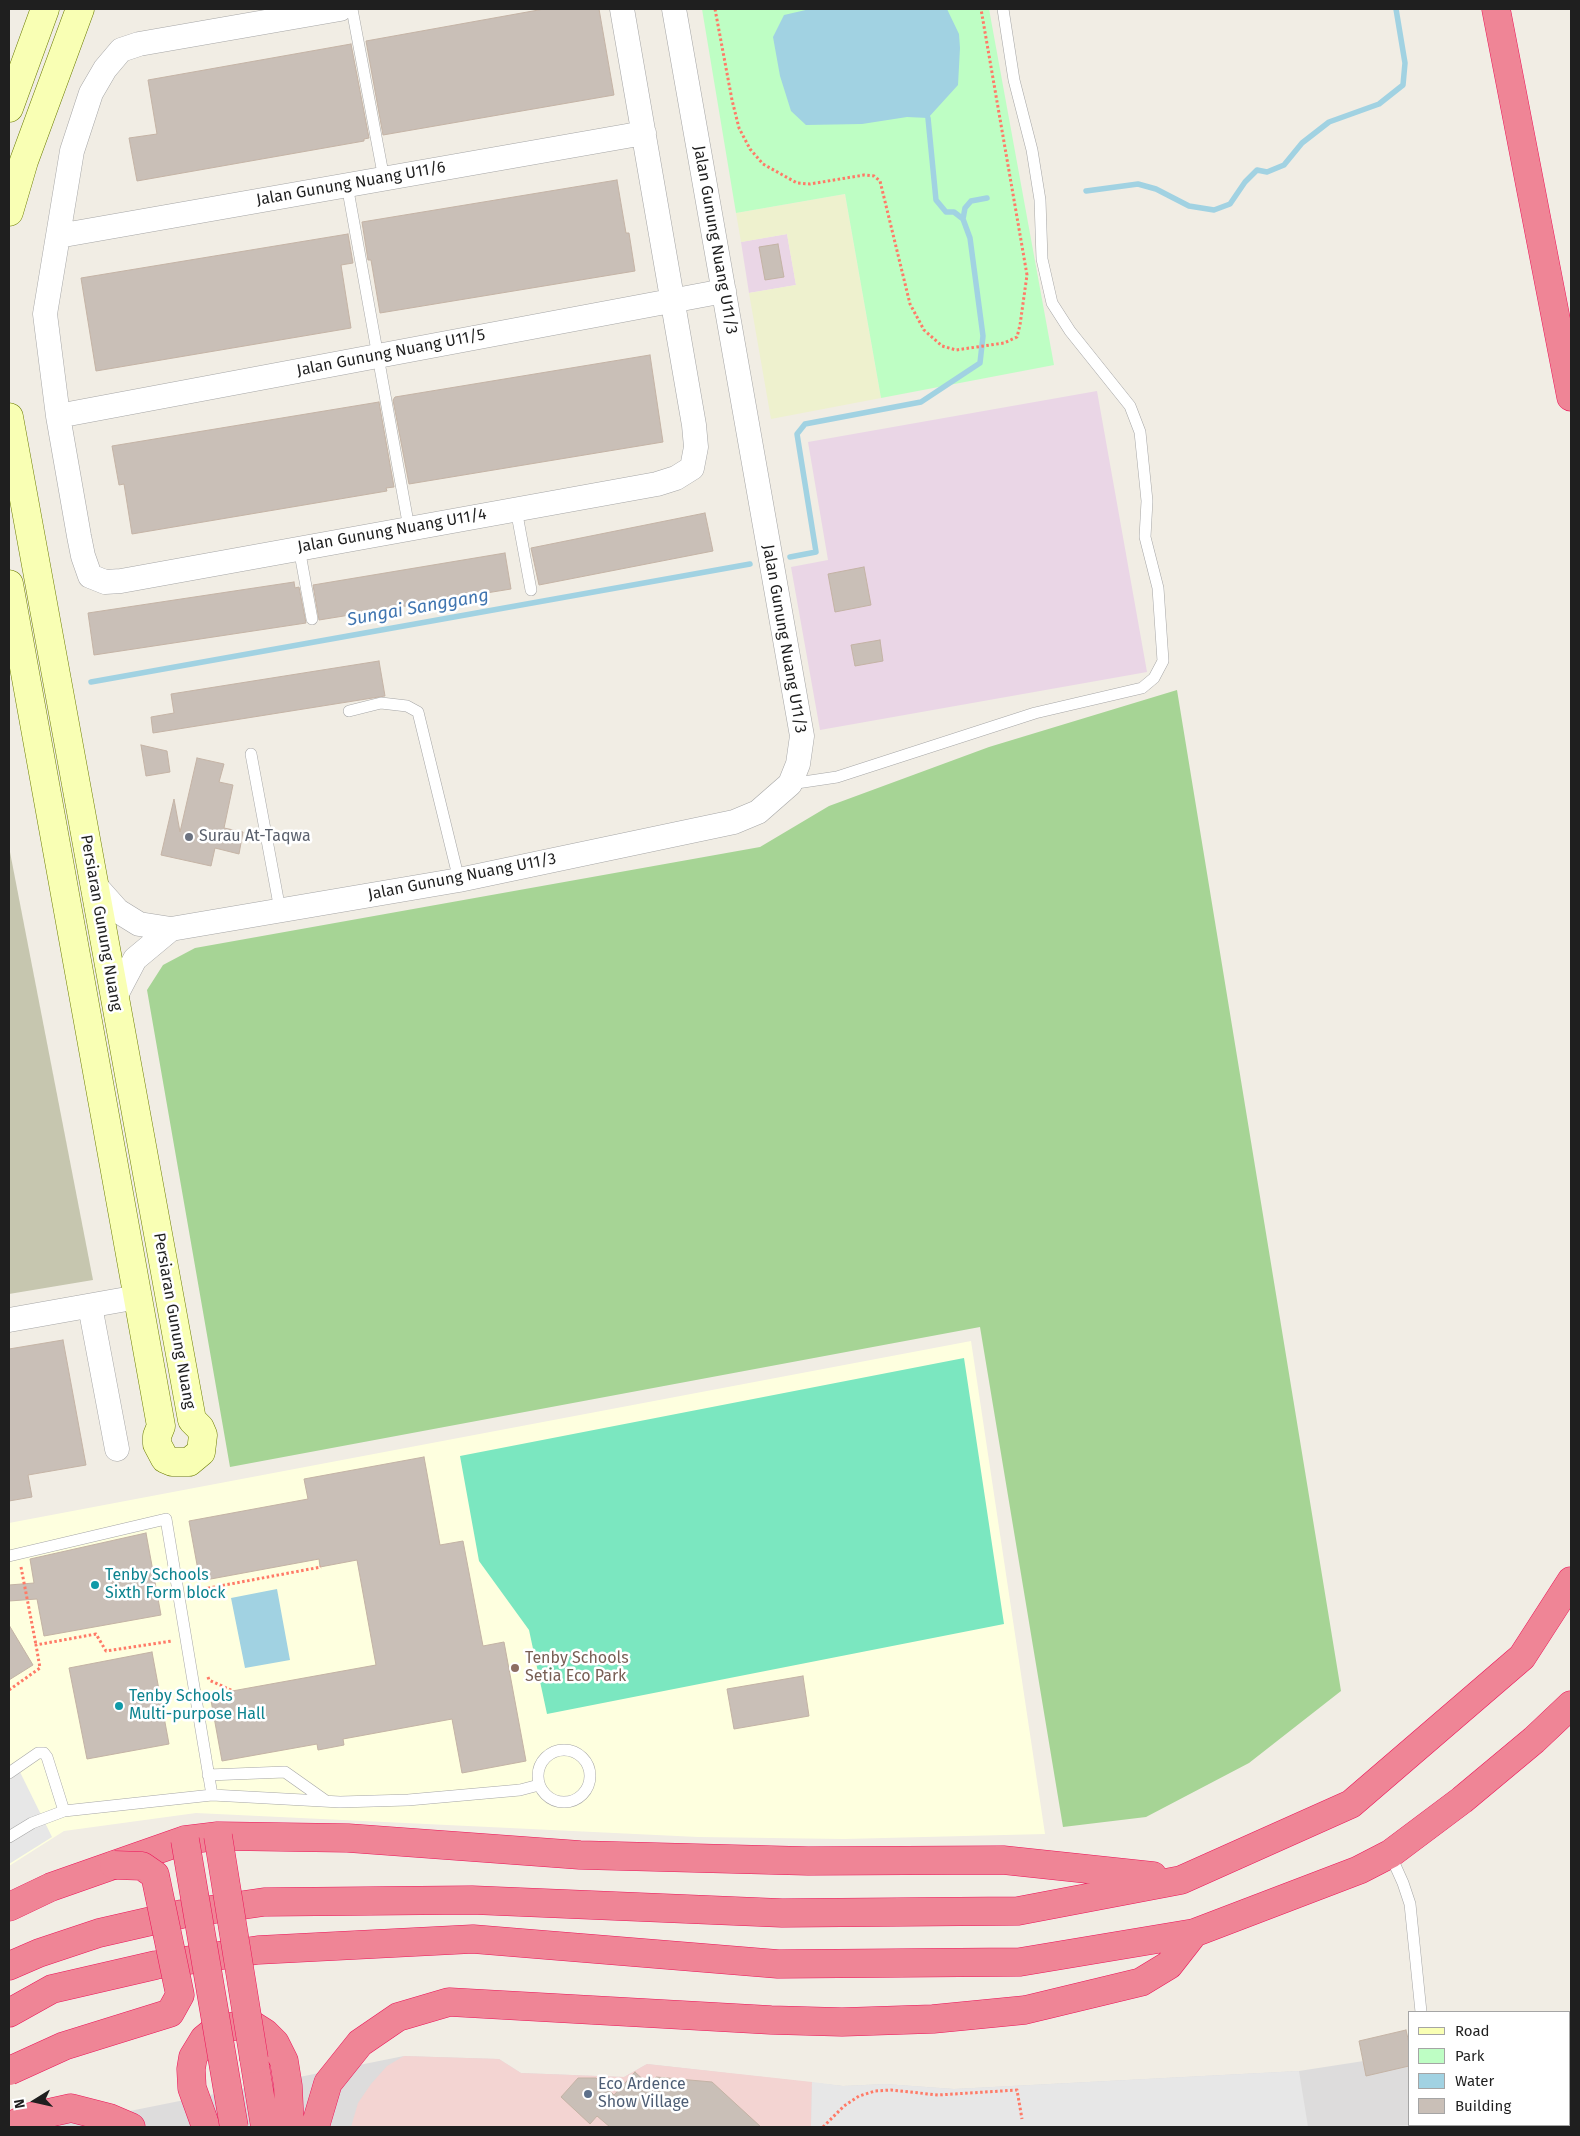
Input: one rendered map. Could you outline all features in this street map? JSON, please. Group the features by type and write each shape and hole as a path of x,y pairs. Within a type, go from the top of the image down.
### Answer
{"highway":[{"path":"1496,9 1571,397"},
{"path":"9,1966 39,1953 99,1933 182,1914 264,1902 472,1900 782,1914 1018,1911 1181,1880 1351,1804 1522,1657 1571,1581"},
{"path":"9,2013 52,1989 156,1965 258,1950 474,1939 778,1964 1020,1962 1194,1933 1359,1870 1390,1854 1462,1800 1534,1740 1571,1705"},
{"path":"9,1907 52,1888 185,1840 218,1836 348,1838 580,1855 808,1861 1003,1860 1181,1880"},
{"path":"218,1836 265,2127"},
{"path":"185,1840 234,2127"},
{"path":"9,2071 64,2046 170,2013 180,1995 155,1875 142,1866 114,1865"},
{"path":"315,2127 328,2083 360,2043 398,2017 449,2002 780,2020 842,2022 933,2019 1026,2010 1141,1982 1169,1966 1194,1933"},
{"path":"206,2127 192,2088 191,2069 193,2057 204,2039 215,2030 240,2025 254,2026 265,2033 275,2043 284,2061 288,2086 290,2127"},
{"path":"9,2127 26,2118 71,2108 110,2118 132,2127"}],"street":[{"path":"9,108 45,9"},
{"path":"9,212 24,161 80,9"},
{"path":"58,416 45,314 72,151 91,94 105,69 121,50 139,44 340,9"},
{"path":"622,9 673,300"},
{"name":"Jalan Gunung Nuang U11/3","path":"94,884 118,911 139,924 171,929 459,880 734,822 758,812 790,784 798,764 802,736 674,9"},
{"name":"Jalan Gunung Nuang U11/6","path":"58,236 644,133"},
{"name":"Jalan Gunung Nuang U11/5","path":"58,416 724,291"},
{"name":"Jalan Gunung Nuang U11/4","path":"58,416 83,556 90,576 105,582 121,581 658,484 676,478 692,468 696,447 673,300"},
{"name":"Persiaran Gunung Nuang","path":"9,417 192,1420 200,1428 203,1435 201,1452 188,1462 172,1462 165,1458 157,1444 157,1436 161,1426 16,654 10,593"},
{"path":"10,593 41,592"},
{"name":"Jalan Gunung Nuang U11/3","path":"115,997 135,959 171,929"},
{"path":"9,1320 138,1297"},
{"path":"90,1306 116,1449"}],"lane":[{"path":"352,9 384,179"},
{"path":"790,784 837,777 1035,713 1142,688 1154,678 1163,660 1158,588 1145,537 1147,501 1140,432 1130,406 1070,331 1052,303 1042,259 1040,200 1032,150 1014,80 1004,9"},
{"path":"347,185 409,528"},
{"path":"516,509 531,590"},
{"path":"299,548 312,618"},
{"path":"349,711 381,703 407,706 418,712 459,880"},
{"path":"252,754 280,910"},
{"path":"14,1555 166,1519 212,1795"},
{"path":"557,1750 574,1752 587,1763 590,1772 587,1788 575,1800 567,1802 550,1798 539,1785 539,1768 549,1754 557,1750"},
{"path":"9,1773 38,1753 44,1753 47,1757 64,1811"},
{"path":"208,1775 285,1772 326,1801"},
{"path":"9,1837 32,1823 64,1811 212,1795 326,1801 408,1800 520,1790 539,1785"},
{"path":"1390,1854 1410,1904 1421,2011"}],"path":[{"path":"715,9 739,128 750,149 763,164 797,182 810,184 864,175 874,176 880,181 910,304 924,330 942,346 956,350 998,344 1017,337 1027,275 982,9"},
{"path":"9,1690 40,1668 14,1555"},
{"path":"193,1600 192,1592 320,1567"},
{"path":"36,1645 96,1634 106,1651 186,1638"},
{"path":"207,1671 209,1680 233,1691"},
{"path":"823,2127 844,2106 859,2096 875,2091 891,2090 938,2095 1017,2090 1022,2119"}],"shaded area":[{"path":"845,194 881,398 771,419 749,293 796,285 787,234 741,242 736,213"},
{"path":"787,234 796,285 749,293 741,242"},
{"path":"1097,391 1147,672 820,730 791,567 828,560 808,442"},
{"path":"9,847 93,1280 9,1294"},
{"name":"Tenby Schools Setia Eco Park","path":"971,1341 1045,1834 844,1839 698,1837 196,1813 64,1831 9,1866 9,1523"},
{"path":"20,1772 52,1837 9,1864 9,1779"},
{"path":"1571,2029 1571,2127 50,2127 404,2056 499,2059 521,2073 624,2077 647,2064 843,2086 885,2084 954,2089 1299,2071 1408,2054 1408,2126 1570,2126"},
{"name":"Eco Ardence Show Village","path":"404,2056 499,2059 521,2073 624,2077 647,2064 812,2082 811,2127 351,2127 358,2103 371,2084 387,2066"},
{"path":"1299,2071 1308,2127 811,2127 812,2082 843,2086 885,2084 954,2089"}],"green space":[{"path":"702,9 989,9 1054,365 881,398 845,194 736,213"},
{"path":"1177,690 1341,1691 1249,1763 1146,1817 1063,1827 980,1327 230,1467 147,990 163,965 195,948 760,847 829,806 989,747"},
{"path":"964,1358 1004,1624 547,1714 529,1630 479,1561 460,1456"}],"water":[{"path":"810,9 947,9 959,34 958,85 928,118 907,117 862,124 806,125 791,111 780,76 773,37 784,15"},
{"path":"277,1589 290,1660 245,1668 231,1598"}],"building":[{"path":"544,9 599,9 614,95 383,135 366,41"},
{"path":"351,44 369,138 364,139 364,141 137,181 129,138 157,134 148,80"},
{"path":"617,180 635,271 380,313 362,222"},
{"path":"348,234 353,263 341,265 351,328 96,371 81,278"},
{"path":"778,244 784,277 765,280 759,247"},
{"path":"650,355 663,442 409,484 393,400 395,397"},
{"path":"379,402 394,487 386,488 387,491 132,534 124,484 119,485 112,446"},
{"path":"705,513 713,551 539,585 531,548"},
{"path":"505,553 511,589 319,620 313,585"},
{"path":"864,567 871,605 835,612 828,574"},
{"path":"294,582 295,588 299,587 306,623 94,655 88,613"},
{"path":"880,640 883,661 855,666 851,645"},
{"path":"379,661 385,696 153,733 151,717 174,713 171,694"},
{"path":"141,745 167,751 170,772 146,776"},
{"path":"197,758 224,764 219,782 233,785 224,828 243,832 239,854 215,848 211,866 161,855 174,799 180,832"},
{"path":"63,1340 86,1465 28,1475 32,1497 9,1501 9,1349"},
{"path":"424,1457 440,1545 463,1541 483,1646 504,1642 526,1761 462,1773 452,1719 343,1739 344,1745 318,1750 317,1744 222,1761 210,1695 376,1665 357,1560 320,1567 319,1559 200,1581 189,1521 308,1499 304,1479"},
{"name":"Tenby Schools Sixth Form block","path":"146,1533 161,1615 44,1636 37,1599 9,1601 9,1585 34,1583 30,1559"},
{"path":"9,1625 33,1665 9,1680"},
{"name":"Tenby Schools Multi-purpose Hall","path":"152,1652 169,1744 87,1759 69,1668"},
{"path":"803,1676 809,1716 734,1729 727,1689"},
{"path":"1406,2030 1408,2039 1408,2066 1366,2076 1359,2041"},
{"path":"635,2072 649,2085 656,2077 712,2082 761,2127 610,2127 597,2116 590,2124 561,2097 578,2078 596,2078 614,2095"}],"waterway":[{"name":"Sungai Sanggang","path":"1086,191 1138,184 1156,189 1189,206 1214,210 1230,204 1245,182 1257,170 1267,172 1284,165 1302,143 1329,122 1379,104 1403,85 1405,63 1396,9"},
{"path":"928,118 936,200 946,212 954,212 963,219"},
{"name":"Sungai Sanggang","path":"790,557 816,552 797,434 805,424 921,402 980,363 983,336 970,238 963,219 965,208 971,201 987,198"},
{"name":"Sungai Sanggang","path":"91,682 750,564"}],"place":[{"name":"Surau At-Taqwa","path":"189,837"},
{"name":"Tenby Schools Sixth Form block","path":"95,1585"},
{"name":"Tenby Schools Setia Eco Park","path":"515,1668"},
{"name":"Tenby Schools Multi-purpose Hall","path":"119,1706"},
{"name":"Eco Ardence Show Village","path":"588,2094"}]}
